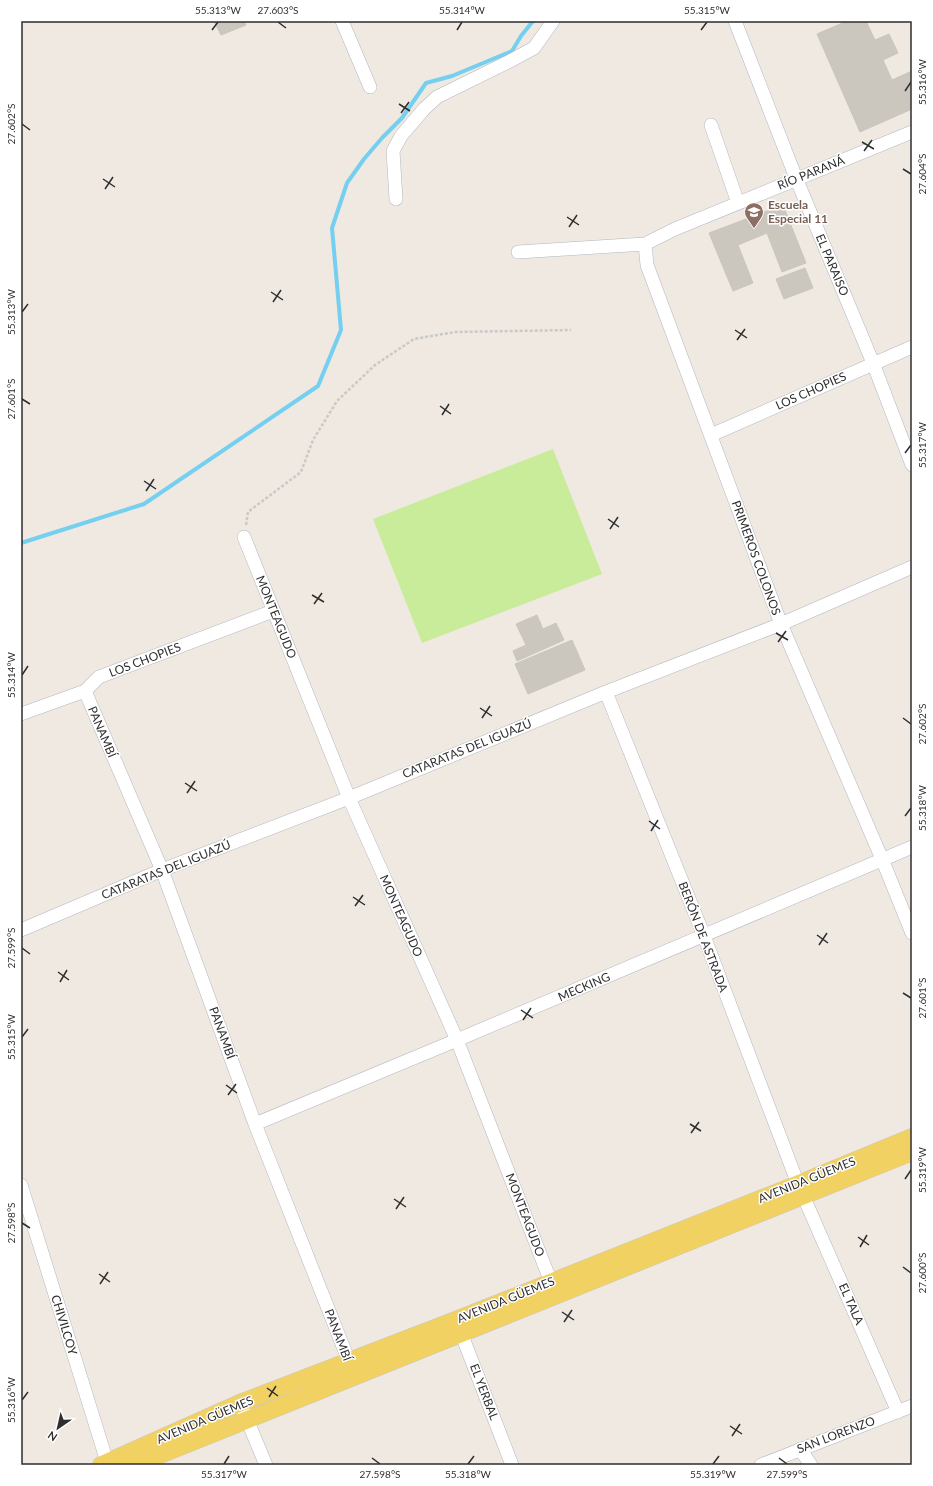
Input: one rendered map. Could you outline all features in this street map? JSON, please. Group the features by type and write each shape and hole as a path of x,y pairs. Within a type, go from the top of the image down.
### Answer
{"main road":[{"name":"AVENIDA GÜEMES","path":"801,1190 912,1137"},
{"name":"AVENIDA GÜEMES","path":"105,1464 240,1404 351,1369 801,1190 912,1152"},
{"name":"AVENIDA GÜEMES","path":"135,1465 246,1420 351,1369"}],"street":[{"path":"342,21 370,87"},
{"path":"396,199 393,151 401,136 424,109 437,97 534,48 553,21"},
{"name":"EL PARAISO","path":"735,21 796,178 873,363 912,465"},
{"path":"711,125 738,203"},
{"name":"RÍO PARANÁ","path":"645,244 675,229 796,178 912,132"},
{"path":"518,252 645,244"},
{"name":"PRIMEROS COLONOS","path":"645,244 647,265 780,624 882,859 912,933"},
{"name":"LOS CHOPIES","path":"711,436 912,347"},
{"name":"MONTEAGUDO","path":"244,537 349,798 457,1040 554,1289"},
{"name":"CATARATAS DEL IGUAZÚ","path":"21,930 162,870 349,798 606,692 780,624 912,567"},
{"name":"LOS CHOPIES","path":"21,714 84,691 99,677 273,611"},
{"name":"PANAMBÍ","path":"84,691 162,870 255,1124 351,1369"},
{"name":"BERÓN DE ASTRADA","path":"606,692 704,936 801,1190"},
{"name":"MECKING","path":"255,1124 704,936 912,847"},
{"name":"CHIVILCOY","path":"21,1186 105,1464"},
{"name":"EL TALA","path":"801,1190 898,1412"},
{"name":"EL YERBAL","path":"458,1327 512,1465"},
{"path":"240,1404 266,1465"},
{"name":"SAN LORENZO","path":"761,1465 912,1406"},
{"path":"800,1449 811,1465"}],"path":[{"path":"244,537 248,512 301,472 313,440 337,401 375,365 414,340 455,332 571,330"}],"green space":[{"path":"553,449 602,574 422,643 373,519"}],"building":[{"path":"219,21 244,21 246,25 221,35 215,23"},
{"path":"847,21 866,21 875,40 889,34 898,53 883,60 892,80 912,71 912,109 860,132 817,34"},
{"path":"783,205 806,263 782,272 767,233 738,245 753,283 733,291 709,233"},
{"path":"805,268 813,288 784,299 776,279"},
{"path":"537,615 543,629 556,623 564,640 517,661 513,651 526,645 516,624"},
{"path":"572,640 585,670 528,694 515,664"}],"waterway":[{"path":"21,543 144,504 318,386 341,330 332,228 347,183 364,159 402,118 426,83 452,76 512,51 521,36 533,21"}],"place":[{"name":"Escuela Especial 11","path":"754,229"}]}
